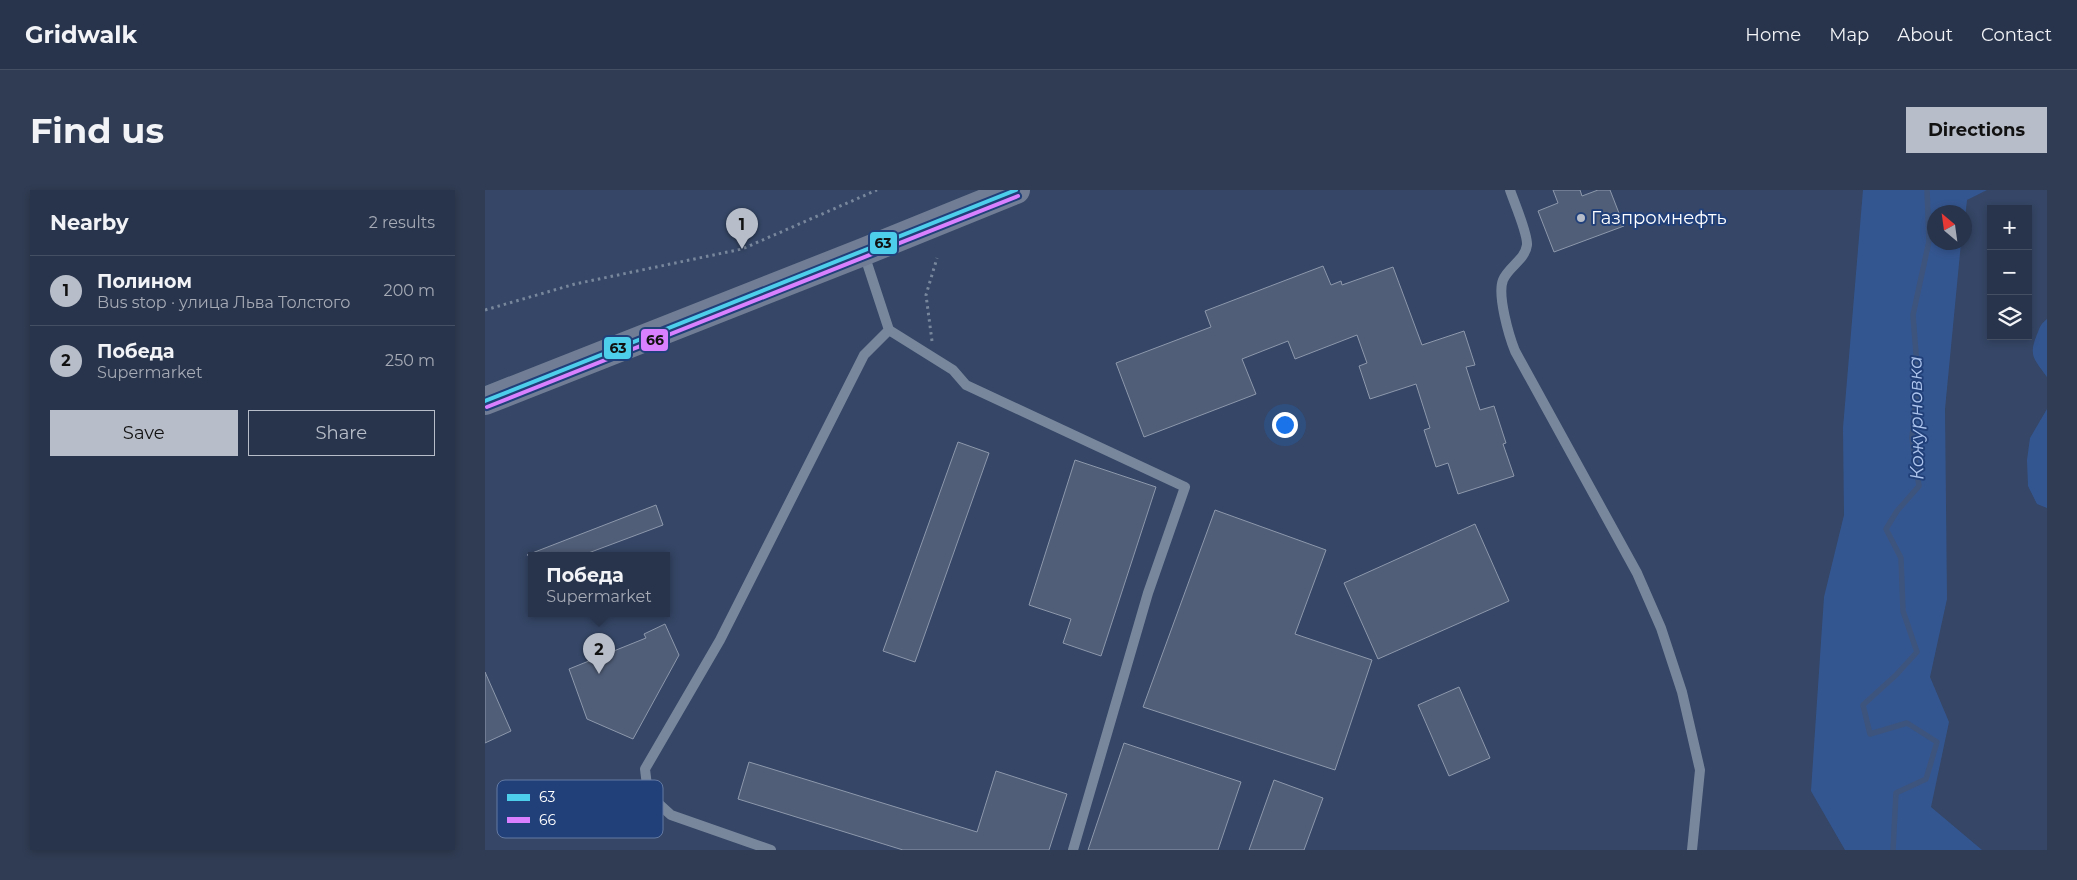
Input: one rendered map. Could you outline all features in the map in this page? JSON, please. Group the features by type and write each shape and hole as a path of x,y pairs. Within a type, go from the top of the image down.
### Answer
{"highway":[{"path":"485,401 1016,190"}],"lane":[{"path":"1510,190 1527,242 1525,252 1503,279 1502,292 1510,337 1515,351 1637,573 1661,628 1682,692 1700,770 1692,850"},
{"path":"863,252 889,330 953,370 966,385 1185,487 1148,592 1073,850"},
{"path":"646,780 645,769 720,640 864,355 889,330"},
{"path":"663,808 671,815 771,850"}],"path":[{"path":"485,310 575,284 742,250 877,190"},
{"path":"934,358 926,295 937,258"}],"shaded area":[{"path":"1863,190 1987,190 1967,200 1966,205 1927,205 1927,250 1960,250 1945,409 1947,599 1930,677 1949,722 1931,807 1982,850 1845,850 1811,791 1824,597 1844,515 1843,428"},
{"path":"2047,319 2047,377 2033,356 2033,346 2042,323"},
{"path":"2047,409 2047,508 2037,504 2028,486 2027,460 2030,438"}],"building":[{"name":"Газпромнефть","path":"1553,190 1580,190 1582,196 1598,190 1610,190 1624,226 1554,252 1538,211 1558,203"},
{"path":"1323,266 1331,285 1341,281 1342,285 1393,267 1422,345 1464,331 1475,365 1466,367 1480,410 1494,406 1506,443 1503,444 1514,476 1458,494 1448,463 1436,467 1424,430 1430,428 1416,384 1370,399 1359,366 1367,363 1357,335 1295,359 1288,341 1242,359 1256,394 1144,437 1116,363 1211,327 1205,311"},
{"path":"958,442 989,453 915,662 883,651"},
{"path":"1075,460 1156,487 1101,656 1063,643 1071,619 1029,605"},
{"path":"656,505 663,525 591,552 535,552"},
{"path":"1215,510 1326,550 1295,634 1372,660 1335,770 1143,707"},
{"path":"1475,524 1509,601 1378,659 1344,583"},
{"path":"665,624 679,655 633,739 587,719 569,669 646,638 644,634"},
{"path":"485,672 511,731 485,743"},
{"path":"1459,687 1490,758 1449,776 1418,705"},
{"path":"1124,743 1241,782 1218,850 1088,850"},
{"path":"749,762 977,832 996,771 1067,794 1049,850 903,850 738,799"},
{"path":"1274,780 1323,798 1304,850 1249,850"}],"waterway":[{"name":"Кожурновка","path":"1893,850 1896,793 1926,779 1937,742 1907,723 1870,734 1863,705 1896,675 1917,652 1903,611 1901,558 1886,529 1897,511 1919,486 1912,438 1918,379 1913,315 1929,241 1927,190"}],"transit line":[{"name":"63","path":"485,401 1016,190"},
{"name":"66","path":"487,407 1018,196"}],"place":[{"name":"Газпромнефть","path":"1581,218"},
{"name":"Полином","path":"742,249"},
{"name":"Победа","path":"599,674"}]}
